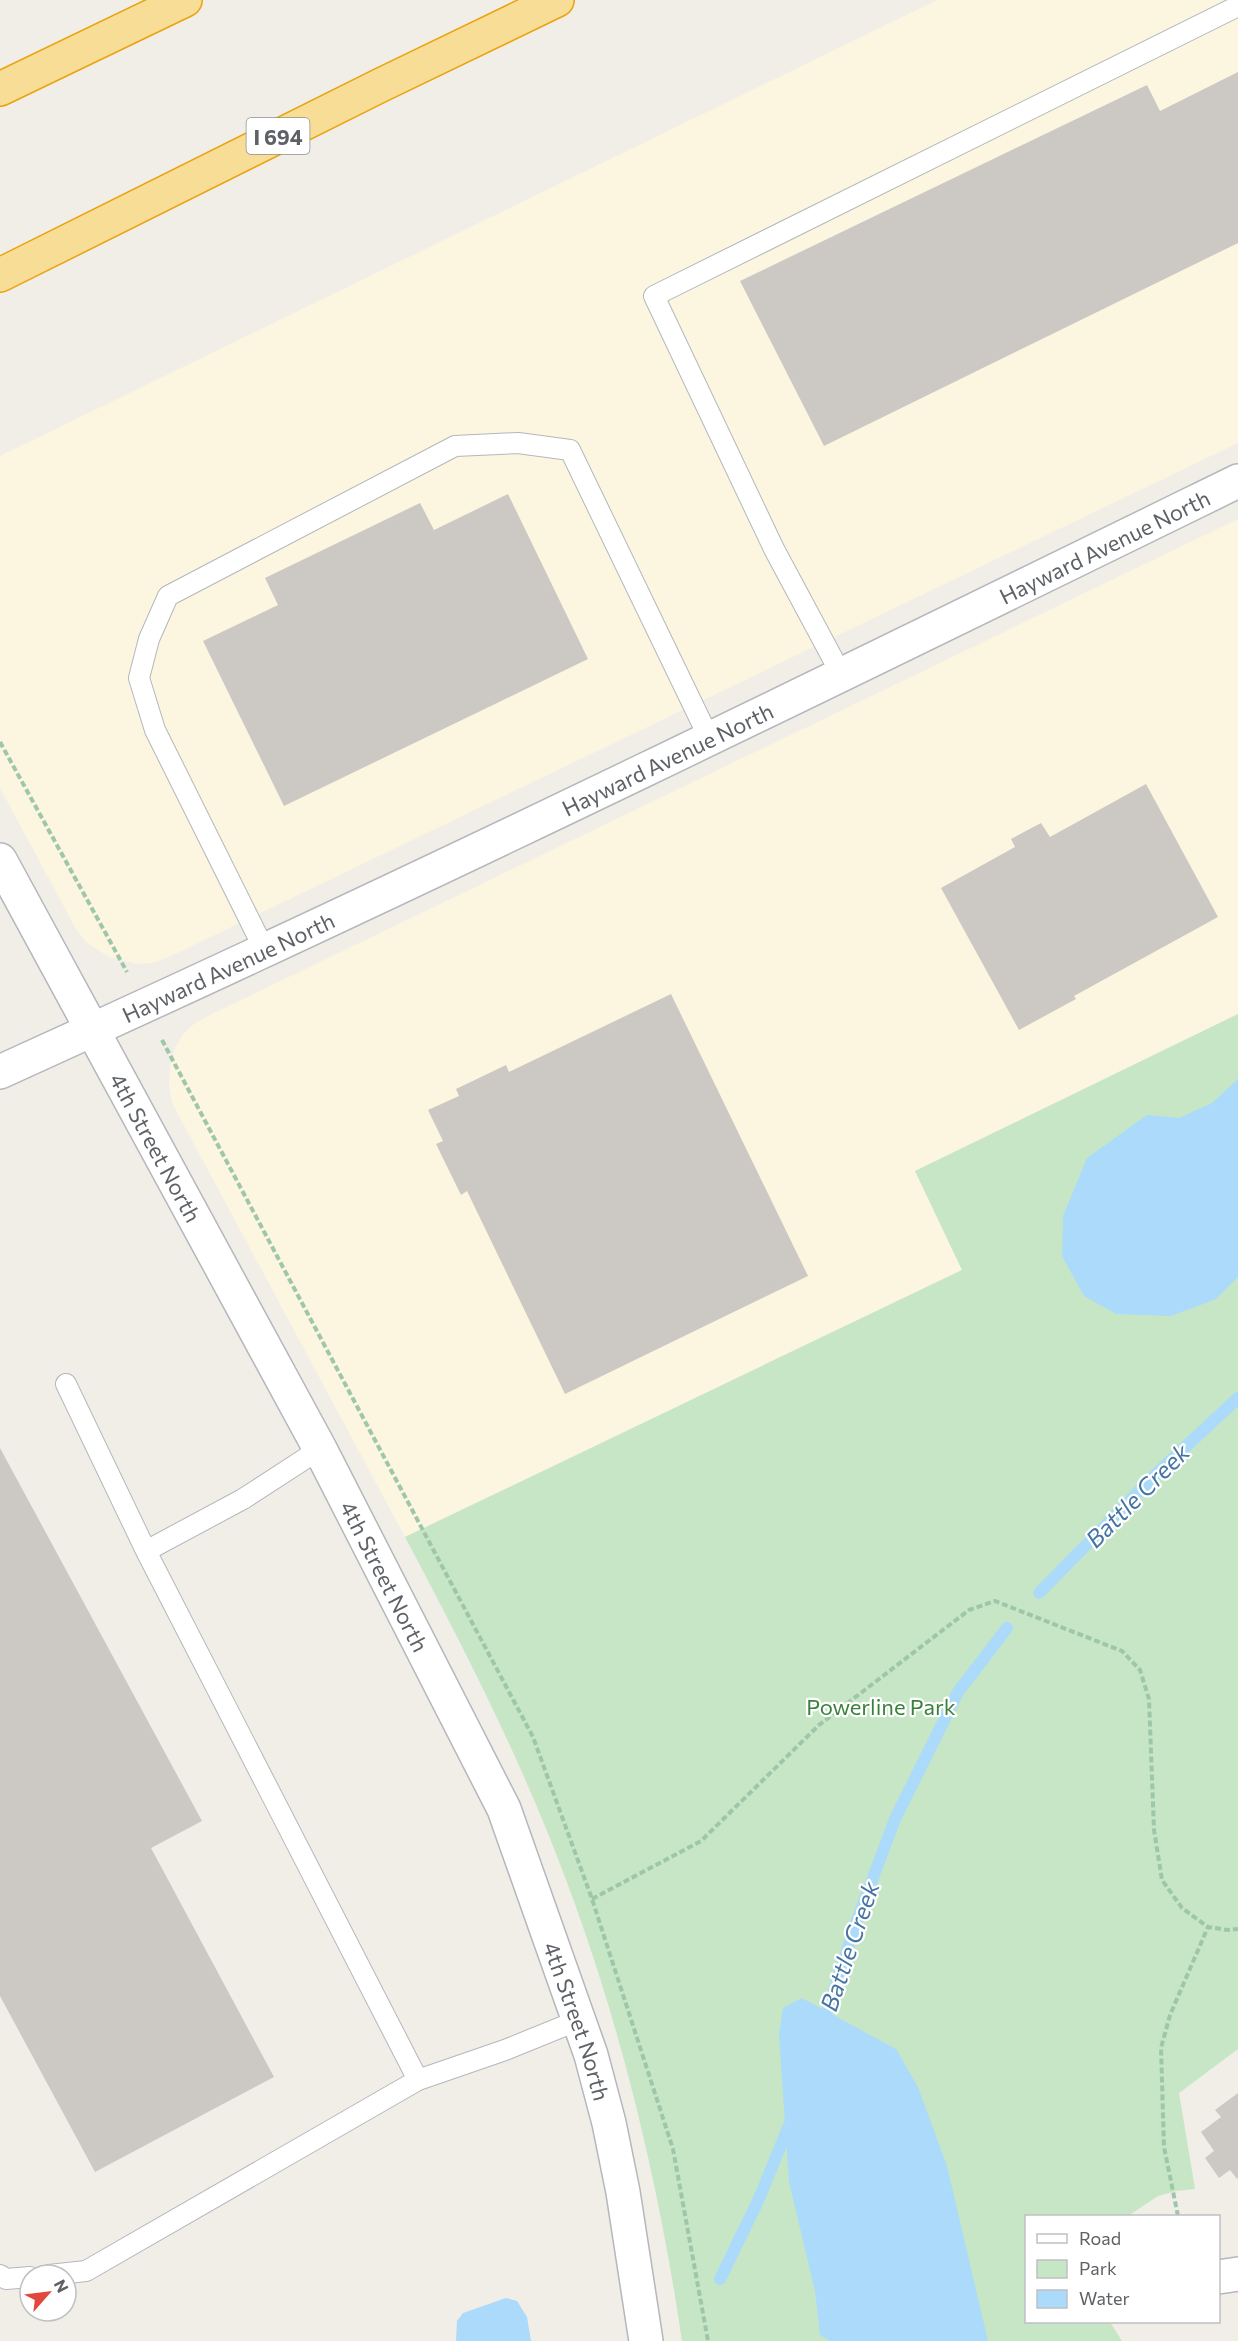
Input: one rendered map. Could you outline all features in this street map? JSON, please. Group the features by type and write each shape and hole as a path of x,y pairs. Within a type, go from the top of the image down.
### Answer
{"highway":[{"path":"0,89 185,0"},
{"name":"I 694","path":"0,275 557,0"}],"street":[{"name":"Hayward Avenue North","path":"0,1072 265,951 1238,481"},
{"name":"4th Street North","path":"0,860 320,1449 504,1809 591,2055 609,2123 623,2192 646,2341"},
{"path":"1220,2277 1238,2274"}],"lane":[{"path":"841,674 774,549 654,296 1238,6"},
{"path":"265,951 155,730 139,678 148,639 168,596 455,446 518,443 570,450 709,738"},
{"path":"66,1384 146,1551 418,2080"},
{"path":"146,1551 243,1498 320,1449"},
{"path":"78,2272 86,2271 418,2080 505,2050 579,2020"},
{"path":"0,2275 6,2279 18,2278"}],"path":[{"path":"592,1899 701,1841 819,1725 969,1610 995,1601 1122,1651 1140,1671 1149,1699 1154,1830 1162,1880 1182,1908 1208,1927 1238,1929"},
{"path":"1178,2215 1164,2147 1161,2048 1170,2014 1208,1927"}],"shaded area":[{"path":"937,0 1238,0 1238,443 169,957 152,963 137,964 109,957 87,943 76,929 0,788 0,456"},
{"path":"1238,519 1238,1014 915,1171 962,1270 405,1537 172,1103 169,1085 170,1065 175,1048 184,1033 195,1023 212,1014"}],"green space":[{"name":"Powerline Park","path":"1238,1014 1238,2049 1179,2093 1195,2189 1158,2196 1130,2215 1025,2215 1025,2323 1111,2323 1122,2341 682,2341 646,2146 593,1956 547,1831 515,1756 462,1646 405,1537 962,1270 915,1171"}],"water":[{"path":"1238,1079 1238,1277 1216,1299 1171,1316 1116,1314 1084,1296 1062,1256 1063,1216 1087,1158 1147,1115 1179,1118 1212,1103"},
{"path":"802,1998 896,2049 918,2087 947,2166 988,2341 830,2341 820,2335 815,2291 789,2182 779,2035 783,2008"},
{"path":"506,2298 517,2301 527,2317 531,2341 456,2341 457,2321 463,2313"}],"building":[{"path":"1238,72 1238,243 824,446 740,281 1147,85 1160,111"},
{"path":"508,494 588,659 284,806 203,641 278,605 265,578 420,503 434,530"},
{"path":"1146,784 1218,917 1074,996 1076,999 1019,1030 941,888 1015,847 1011,839 1041,823 1050,837"},
{"path":"671,994 808,1276 565,1394 467,1191 461,1195 436,1144 443,1141 428,1110 459,1096 456,1089 506,1065 509,1072"},
{"path":"0,1448 202,1821 151,1848 274,2077 95,2172 0,1996"},
{"path":"1238,2093 1238,2178 1230,2170 1219,2178 1205,2158 1214,2151 1201,2132 1221,2117 1215,2110"}],"waterway":[{"name":"Battle Creek","path":"1039,1593 1152,1478 1238,1398"},
{"name":"Battle Creek","path":"822,2027 856,1923 895,1819 958,1692 1007,1628"},
{"name":"Battle Creek","path":"720,2279 758,2201 792,2118"}]}
